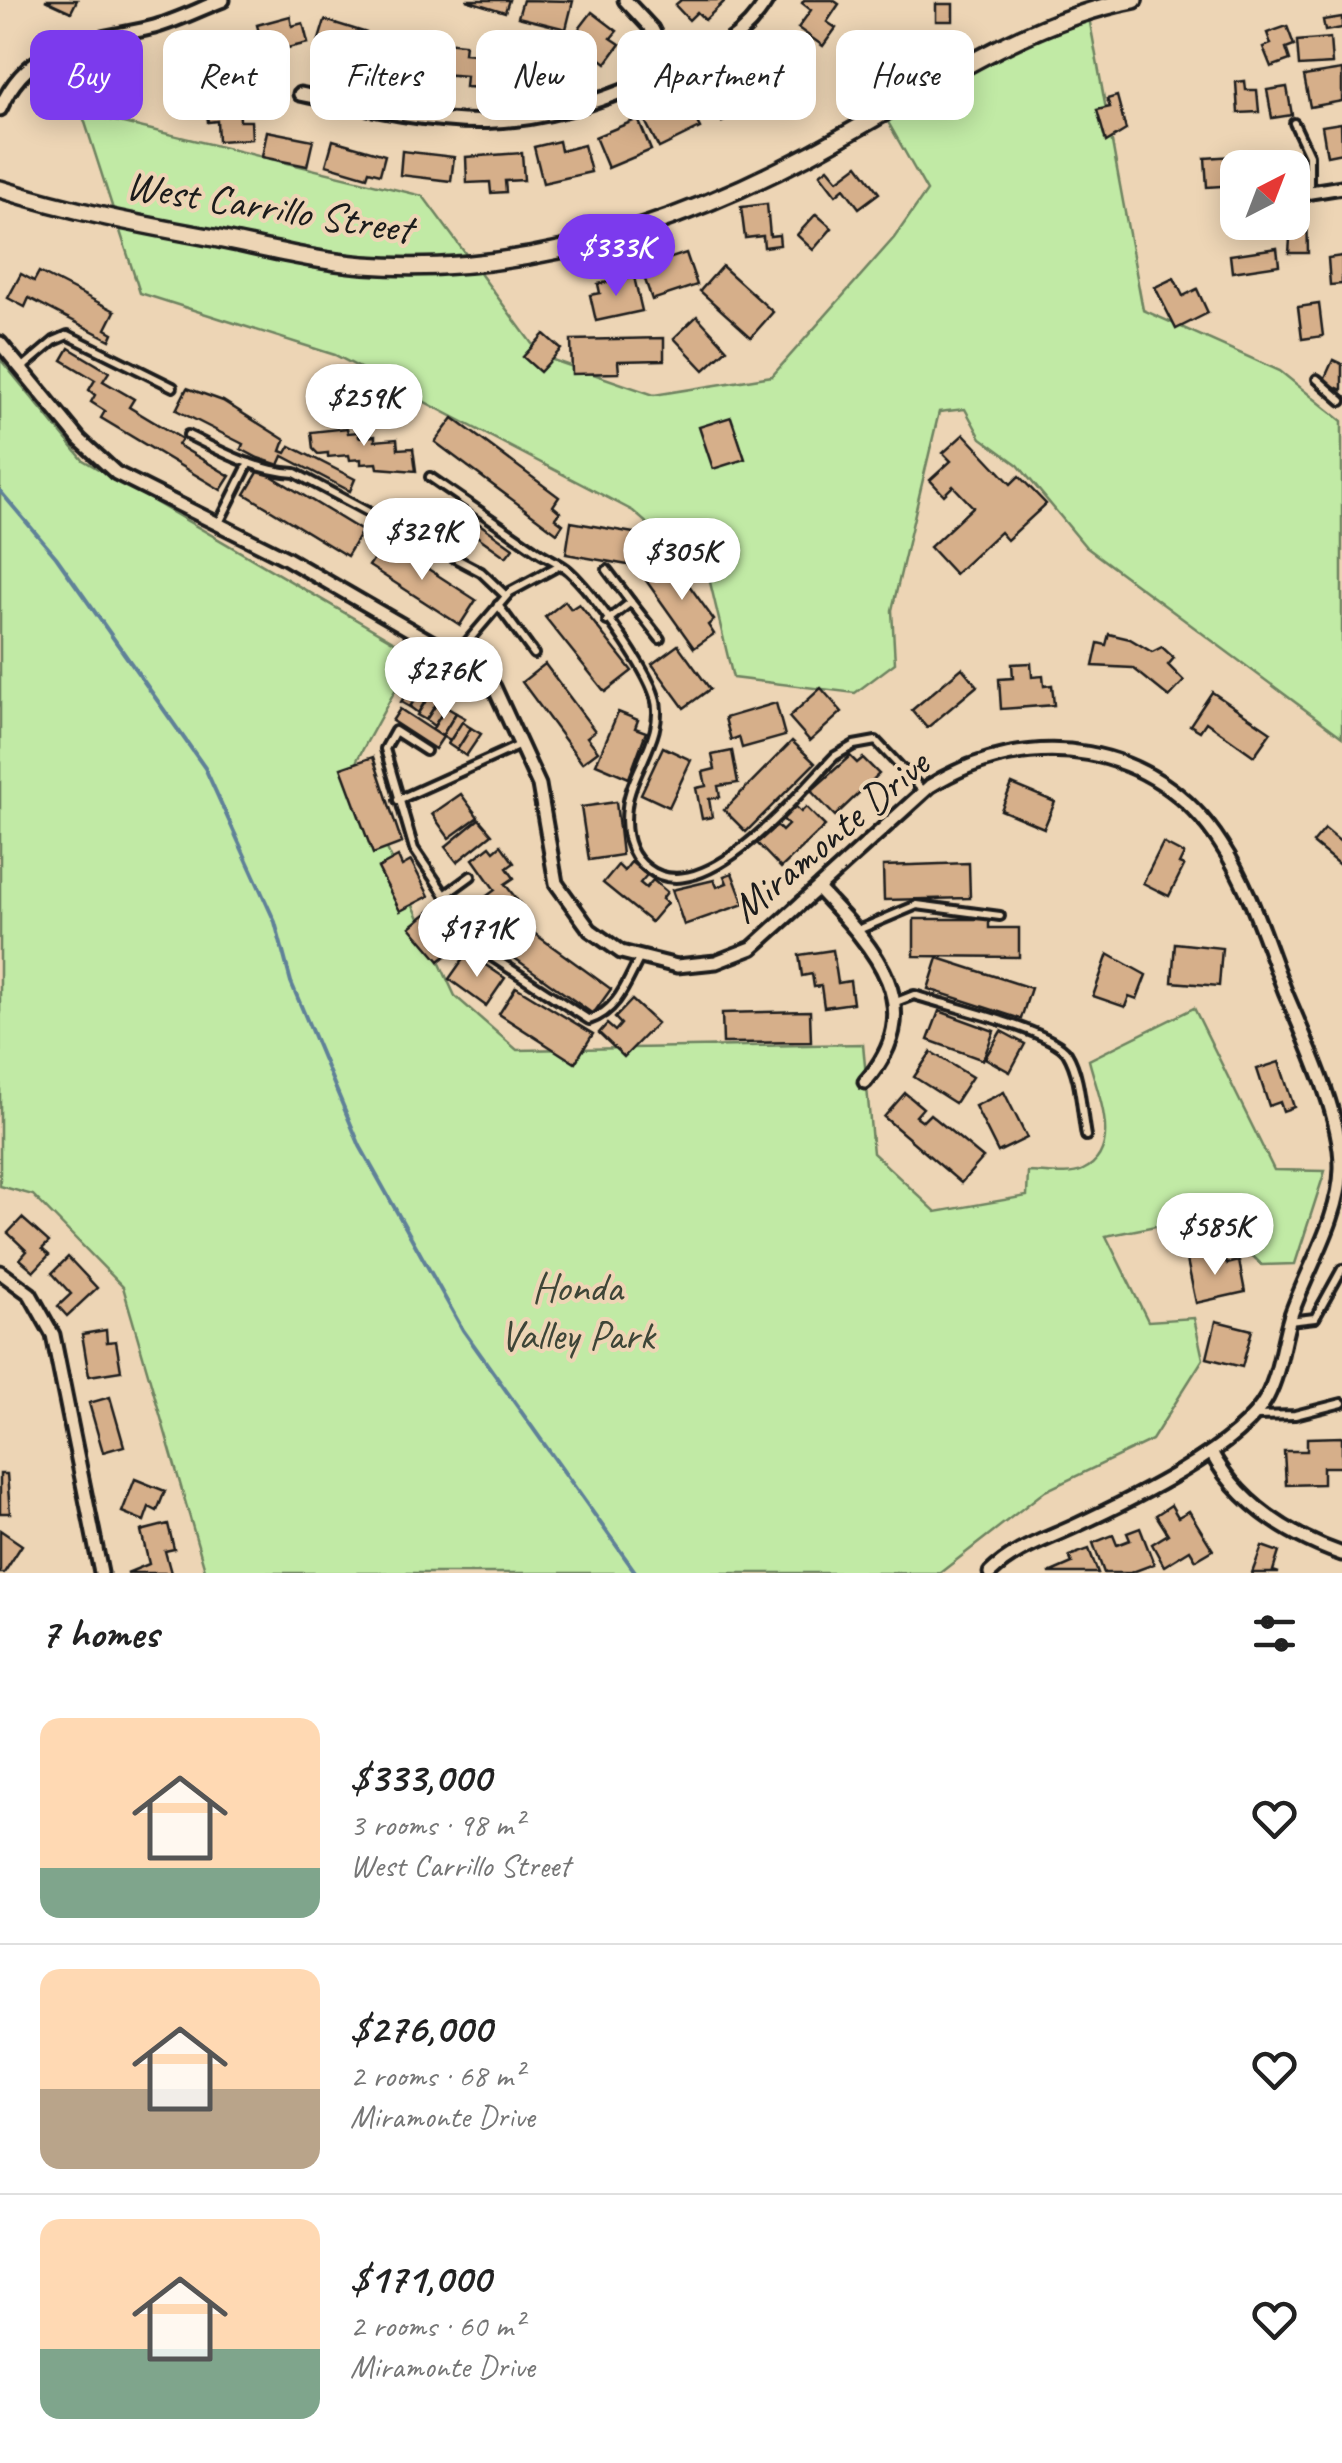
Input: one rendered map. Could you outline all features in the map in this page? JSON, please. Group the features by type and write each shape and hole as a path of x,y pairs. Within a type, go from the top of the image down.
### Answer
{"main road":[{"name":"West Carrillo Street","path":"0,190 58,207 361,265 443,267 541,256 643,228 710,201 822,149 1034,31 1134,0"}],"street":[{"path":"0,109 18,78 55,48 152,28 223,0"},
{"path":"625,0 652,30"},
{"path":"742,30 767,0"},
{"path":"300,94 414,118 496,124 588,105 617,93"},
{"path":"1310,192 1342,188"},
{"name":"Miramonte Drive","path":"0,343 80,440 116,473 286,558 456,656 494,686 539,785 550,864 565,900 590,930 639,959 677,966 734,957 775,932 924,792 974,763 1000,754 1049,748 1118,760 1186,802 1233,864 1310,1055 1341,1153 1339,1188 1289,1322 1273,1383 1255,1416 1212,1452 1079,1524 1008,1556 990,1573"},
{"path":"819,890 858,930 884,970 896,1002 892,1042 865,1082"},
{"path":"0,1272 30,1294 53,1335 101,1573"},
{"path":"1212,1452 1224,1475 1259,1510 1303,1538 1342,1554"}],"lane":[{"path":"1294,124 1307,150"},
{"path":"21,369 54,341 68,335 174,387"},
{"path":"1317,379 1342,400"},
{"path":"188,435 248,463 295,473 481,572 506,596"},
{"path":"218,525 248,463"},
{"path":"430,477 560,565 642,668 656,700 654,729 627,804 627,841 638,861 656,876 680,879 710,870 731,858 834,756 854,745 876,742 924,792"},
{"path":"456,656 506,596 560,565"},
{"path":"607,570 660,639"},
{"path":"607,621 632,602"},
{"path":"498,606 534,654"},
{"path":"426,751 395,730 385,749 398,800 414,849 489,956 590,1020 606,1014 615,1004 639,959"},
{"path":"398,800 523,744"},
{"path":"445,895 472,876"},
{"path":"858,930 918,905 1000,916"},
{"path":"896,1002 914,996 1038,1035 1064,1048 1074,1068 1086,1136"},
{"path":"1332,1212 1342,1223"},
{"path":"1289,1322 1312,1320 1342,1269"},
{"path":"1255,1416 1294,1415 1342,1404"}],"green space":[{"path":"1088,12 1143,310 1280,371 1342,421 1342,737 1086,547 1018,465 981,438 965,409 939,412 892,610 895,663 855,693 733,678 709,578 633,511 335,355 140,293 84,120 111,120 423,196 541,356 654,395 772,376 894,238 927,191 887,120 974,120 974,65"},
{"name":"Honda Valley Park","path":"0,359 83,460 415,654 357,760 358,786 455,996 517,1050 863,1044 873,1153 936,1212 1027,1196 1028,1172 1071,1173 1095,1161 1105,1135 1089,1060 1194,1008 1274,1170 1325,1171 1295,1264 1262,1265 1210,1215 1106,1236 1148,1321 1194,1318 1203,1359 1152,1440 1045,1491 940,1573 206,1573 123,1287 33,1195 0,1186"}],"building":[{"path":"45,0 77,0 71,12"},
{"path":"466,0 509,0 505,12"},
{"path":"523,0 573,1 566,29 518,17"},
{"path":"681,0 726,0 705,20 697,12 689,20 675,5"},
{"path":"833,0 839,4 827,22 836,28 823,46 816,41 816,30 798,28 811,10 802,3"},
{"path":"936,4 953,4 953,21 936,21"},
{"path":"592,12 617,31 611,38 617,42 617,48 606,63 597,56 597,30 579,29"},
{"path":"290,16 292,26 303,23 308,43 290,47 290,30 258,30 257,25"},
{"path":"1342,17 1342,28 1325,31 1323,20"},
{"path":"325,20 358,30 322,30"},
{"path":"1287,26 1294,45 1286,48 1290,60 1271,67 1263,47 1271,44 1267,33"},
{"path":"1330,38 1332,64 1299,66 1297,41"},
{"path":"456,43 465,44 464,53 476,54 476,88 465,87 466,76 456,75"},
{"path":"1342,70 1342,101 1310,107 1304,76"},
{"path":"1245,81 1246,90 1257,90 1259,112 1238,113 1236,82"},
{"path":"1287,87 1292,115 1272,118 1267,90"},
{"path":"1117,96 1126,130 1106,142 1097,110 1110,107 1107,99"},
{"path":"208,120 251,121 252,139 218,141 217,121"},
{"path":"638,120 651,150 608,168 595,137"},
{"path":"645,120 696,120 700,128 659,148"},
{"path":"1341,123 1342,153 1327,156 1322,126"},
{"path":"267,131 313,140 307,166 262,157"},
{"path":"333,140 385,155 380,174 369,171 367,177 326,165"},
{"path":"559,141 561,151 584,145 591,172 543,183 534,147"},
{"path":"402,151 454,157 451,181 400,175"},
{"path":"522,153 524,180 505,181 506,192 491,193 490,182 467,183 466,157"},
{"path":"1220,157 1220,186 1207,187 1205,158"},
{"path":"858,165 879,193 859,208 844,188 836,195 820,174 828,168 838,180"},
{"path":"767,204 770,236 779,235 780,245 764,247 763,236 745,238 741,207"},
{"path":"816,214 832,228 813,250 797,235"},
{"path":"1290,240 1308,240 1308,253 1289,253"},
{"path":"1277,248 1279,265 1232,272 1230,255"},
{"path":"686,253 697,285 652,300 641,268"},
{"path":"1342,256 1342,284 1330,285 1328,258"},
{"path":"722,266 773,312 751,337 700,291"},
{"path":"39,272 115,311 106,329 113,333 110,340 29,298 25,307 8,298 21,274 34,281"},
{"path":"634,277 642,311 596,321 590,295 600,293 598,284"},
{"path":"1174,278 1183,296 1197,289 1208,313 1176,329 1155,287"},
{"path":"1319,304 1323,336 1302,339 1298,307"},
{"path":"697,316 727,349 704,370 674,338"},
{"path":"544,334 561,349 540,372 523,357"},
{"path":"664,338 664,360 618,361 619,373 572,374 571,340"},
{"path":"69,348 109,372 103,381 134,399 129,407 182,439 178,445 230,476 221,490 101,418 105,411 91,402 95,395 89,390 95,380 62,360"},
{"path":"1333,360 1342,364 1342,390 1323,382"},
{"path":"187,388 223,401 285,440 281,451 286,453 290,446 355,479 350,491 283,456 279,465 258,458 241,449 243,444 176,410"},
{"path":"731,417 745,459 713,469 699,427"},
{"path":"453,418 559,497 553,506 560,512 555,518 563,524 557,533 435,442"},
{"path":"347,428 348,433 358,432 359,437 375,436 375,441 397,439 398,449 413,448 416,471 378,468 377,463 361,464 361,459 350,460 349,455 328,457 328,453 318,454 313,449 311,432"},
{"path":"964,434 1011,484 1019,476 1046,504 1007,540 1000,532 955,574 930,547 973,507 953,486 944,495 930,480 951,461 943,453"},
{"path":"260,469 362,531 347,556 245,494"},
{"path":"453,505 513,548 506,557 446,514"},
{"path":"571,522 645,535 639,567 566,554"},
{"path":"385,541 476,600 460,625 369,566"},
{"path":"671,560 714,620 708,625 714,634 694,648 645,579"},
{"path":"565,601 571,609 579,604 632,671 605,692 545,617"},
{"path":"1109,634 1130,639 1152,652 1162,647 1174,658 1168,665 1184,681 1169,697 1133,668 1093,666 1098,643 1106,645"},
{"path":"678,645 710,689 684,708 652,664"},
{"path":"1031,663 1032,677 1043,676 1044,686 1052,685 1054,705 1001,709 999,679 1013,678 1012,664"},
{"path":"545,664 595,731 587,737 598,751 582,763 522,682"},
{"path":"962,668 977,686 927,728 912,710"},
{"path":"416,678 425,683 410,707 401,702"},
{"path":"425,683 433,689 418,713 410,707"},
{"path":"821,688 842,712 810,741 789,717"},
{"path":"432,691 441,697 426,720 417,715"},
{"path":"1212,692 1271,732 1254,756 1206,722 1200,731 1190,725"},
{"path":"441,697 449,702 434,726 426,720"},
{"path":"776,703 785,736 742,748 739,737 731,740 725,718"},
{"path":"446,707 456,713 442,736 432,730"},
{"path":"400,709 443,737 435,749 392,721"},
{"path":"618,712 638,720 635,728 646,732 629,778 596,764"},
{"path":"456,713 465,718 450,741 442,736"},
{"path":"462,722 471,728 457,750 448,744"},
{"path":"471,728 481,734 466,756 457,750"},
{"path":"792,741 815,763 746,832 724,810"},
{"path":"663,747 691,760 669,807 641,794"},
{"path":"732,751 738,783 718,786 720,797 709,799 712,817 702,819 696,788 706,786 703,772 715,769 712,755"},
{"path":"850,756 857,763 863,758 879,774 835,816 811,791"},
{"path":"373,757 402,843 373,854 341,768"},
{"path":"1012,784 1055,802 1044,828 1001,810"},
{"path":"461,794 478,817 449,838 432,814"},
{"path":"616,802 622,855 589,860 581,807"},
{"path":"795,806 801,812 806,807 825,826 781,868 757,843 776,825 782,831 788,825 782,818"},
{"path":"479,819 492,834 457,862 445,847"},
{"path":"1325,829 1342,843 1342,867 1313,843"},
{"path":"1163,843 1184,854 1179,864 1184,866 1169,896 1143,883"},
{"path":"501,845 514,863 507,868 514,878 505,884 530,917 490,947 465,912 495,890 473,859 490,846 494,851"},
{"path":"398,857 402,866 411,861 429,896 400,911 378,868"},
{"path":"631,862 647,875 640,883 646,888 653,880 667,892 662,899 667,903 651,922 603,883 618,865 624,871"},
{"path":"969,863 970,898 884,900 883,866"},
{"path":"732,873 744,904 684,925 672,890 714,880 717,887 727,883 724,876"},
{"path":"436,906 465,940 439,961 410,927"},
{"path":"914,919 989,919 989,928 1019,928 1019,957 914,956"},
{"path":"531,931 611,989 593,1014 513,957"},
{"path":"1175,943 1222,948 1219,986 1172,982"},
{"path":"833,950 838,983 850,981 853,1003 824,1007 821,986 814,987 812,974 802,976 799,955"},
{"path":"468,952 477,958 472,965 479,970 484,964 505,978 486,1006 449,979"},
{"path":"1108,954 1146,975 1137,999 1129,996 1125,1007 1093,996"},
{"path":"938,958 1031,988 1021,1019 928,989"},
{"path":"516,987 593,1034 575,1063 499,1014"},
{"path":"632,1000 657,1023 624,1057 599,1033 607,1024 615,1031 621,1024 615,1018"},
{"path":"810,1011 811,1042 723,1043 722,1013"},
{"path":"939,1011 994,1031 983,1060 928,1040"},
{"path":"1001,1031 1025,1044 1010,1072 985,1058"},
{"path":"931,1052 972,1077 955,1103 914,1077"},
{"path":"1279,1062 1294,1107 1283,1111 1280,1102 1269,1106 1257,1069"},
{"path":"1004,1092 1027,1138 998,1152 975,1106"},
{"path":"905,1093 923,1108 916,1116 923,1121 930,1114 983,1158 961,1183 884,1117"},
{"path":"22,1218 49,1242 42,1249 49,1255 34,1271 20,1259 27,1251 8,1233"},
{"path":"1224,1253 1227,1264 1239,1261 1245,1292 1196,1303 1187,1260"},
{"path":"68,1257 97,1288 67,1316 58,1306 71,1294 52,1273"},
{"path":"1216,1321 1252,1330 1242,1367 1207,1358"},
{"path":"106,1330 107,1342 116,1341 121,1371 89,1376 82,1334"},
{"path":"110,1397 124,1446 103,1452 89,1403"},
{"path":"1342,1437 1342,1467 1323,1467 1323,1484 1286,1485 1284,1451 1307,1451 1307,1438"},
{"path":"0,1474 7,1474 10,1513 0,1513"},
{"path":"135,1479 165,1491 157,1511 149,1507 144,1521 122,1512"},
{"path":"1171,1505 1178,1517 1189,1511 1213,1550 1196,1560 1190,1550 1164,1566 1152,1544 1168,1534 1156,1515"},
{"path":"168,1524 174,1549 165,1551 171,1573 127,1573 149,1564 141,1531"},
{"path":"1140,1528 1154,1564 1130,1573 1104,1573 1093,1543 1113,1535 1117,1545 1130,1540 1127,1533"},
{"path":"0,1530 22,1545 4,1573 0,1573"},
{"path":"1262,1546 1279,1552 1273,1571 1279,1573 1252,1573"},
{"path":"1089,1549 1098,1573 1049,1573 1072,1563 1069,1556"}],"waterway":[{"path":"0,491 56,557 205,768 275,922 291,982 360,1146 463,1330 636,1573"}]}
